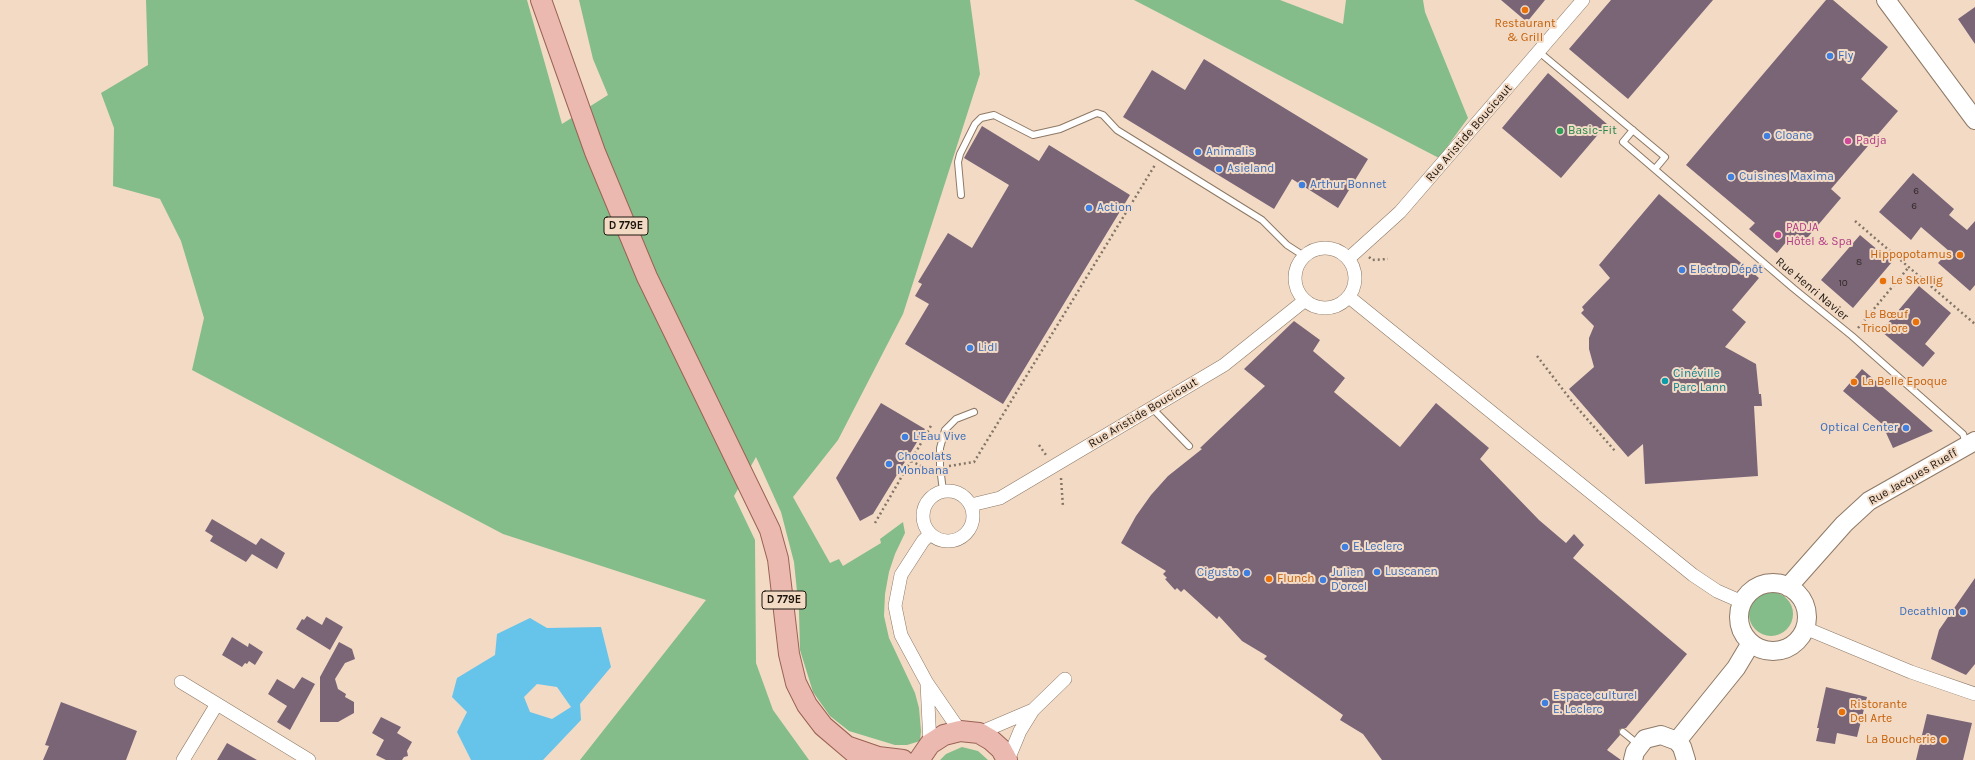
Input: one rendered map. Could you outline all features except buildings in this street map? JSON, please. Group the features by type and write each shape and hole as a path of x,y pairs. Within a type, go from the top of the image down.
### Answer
{"main road":[{"name":"D 779E","path":"541,0 595,152 647,277 770,530 778,559 789,654 796,684 807,705 823,726 848,746 862,760"},
{"path":"915,756 944,735 969,732 991,740 1001,749 1008,760"},
{"name":"D 779E","path":"848,746 878,757 915,756"}],"street":[{"name":"Rue Aristide Boucicaut","path":"1348,259 1400,212 1539,52 1582,0"},
{"path":"1886,0 1975,120"},
{"path":"1327,248 1339,251 1348,259 1354,268 1355,278 1353,289 1349,297 1339,305 1327,309 1304,301 1297,291 1294,279 1296,266 1304,256 1315,250 1327,248"},
{"path":"1349,297 1681,566 1717,591 1742,602"},
{"name":"Rue Aristide Boucicaut","path":"971,505 1000,498 1224,365 1304,301"},
{"name":"Rue Jacques Rueff","path":"1788,587 1844,524 1869,501 1971,443"},
{"path":"951,490 960,493 971,505 973,522 964,536 950,541 943,541 930,534 925,527 922,511 929,498 943,491 951,490"},
{"path":"930,534 923,541 901,575 895,606 901,635 927,683 969,732 1033,710"},
{"path":"1767,584 1778,584 1788,587 1802,600 1806,609 1805,628 1796,641 1782,650 1771,651 1761,649 1751,643 1744,635 1739,624 1739,613 1742,602 1749,593 1757,587 1767,584"},
{"path":"1805,628 1911,672 1975,694"},
{"path":"1677,741 1736,668 1751,643"},
{"path":"1008,760 1020,731 1033,710 1066,678"},
{"path":"181,682 309,760"},
{"path":"915,756 927,683"},
{"path":"183,760 217,704"},
{"path":"1636,752 1649,738 1661,735 1677,741 1682,747 1686,760"}],"lane":[{"path":"1539,52 1665,157 1655,168"},
{"path":"961,195 958,162 960,154 975,124 980,118 994,115 1033,135 1060,129 1097,113 1103,115 1117,130 1262,220 1287,245 1304,256"},
{"name":"Rue Henri Navier","path":"1633,130 1623,142 1793,288 1852,336 1963,434 1971,443"},
{"path":"1152,408 1189,446"},
{"path":"943,491 940,467 940,448 945,430 956,419 974,412"},
{"path":"1623,732 1636,752"}],"path":[{"path":"911,461 925,468 974,462 1160,157"},
{"path":"1854,221 1975,324"},
{"path":"1852,336 1908,268"},
{"path":"1537,356 1574,404 1615,451"},
{"path":"875,523 932,424"},
{"path":"1039,445 1044,453"},
{"path":"1061,477 1064,507"}],"green space":[{"path":"146,0 527,0 562,124 608,95 593,59 579,0 970,0 980,74 903,314 838,440 793,497 830,563 839,559 843,566 881,543 880,539 903,522 905,533 895,554 889,572 885,594 884,616 889,638 915,693 919,708 921,731 920,741 907,745 895,745 849,731 830,716 813,692 800,650 799,611 794,562 781,512 756,457 734,496 755,540 756,663 773,710 809,760 580,760 706,600 503,534 192,370 204,318 181,241 160,199 113,186 114,128 101,93 148,65"},
{"path":"1134,0 1280,0 1343,24 1346,0 1423,0 1425,12 1468,118 1439,158"},
{"path":"1771,592 1783,596 1789,602 1793,614 1789,626 1783,632 1771,636 1759,632 1753,626 1749,614 1753,602 1759,596"},
{"path":"962,747 978,751 988,760 940,760 946,754"}],"water":[{"path":"530,618 547,628 601,627 611,667 580,704 581,720 543,760 471,760 457,732 467,712 452,697 457,678 495,655 497,634","holes":["537,684 557,687 571,707 552,719 530,712 524,697"]}],"place":[{"name":"Restaurant & Grill","path":"1525,10"},
{"name":"Fly","path":"1830,56"},
{"name":"Basic-Fit","path":"1560,131"},
{"name":"Cloane","path":"1767,136"},
{"name":"Padja","path":"1848,141"},
{"name":"Animalis","path":"1198,152"},
{"name":"Asieland","path":"1219,169"},
{"name":"Cuisines Maxima","path":"1731,177"},
{"name":"Arthur Bonnet","path":"1302,185"},
{"name":"Action","path":"1089,208"},
{"name":"PADJA Hôtel & Spa","path":"1778,235"},
{"name":"Hippopotamus","path":"1960,255"},
{"name":"Electro Dépôt","path":"1682,270"},
{"name":"Le Skellig","path":"1883,281"},
{"name":"Le Bœuf Tricolore","path":"1916,322"},
{"name":"Lidl","path":"970,348"},
{"name":"Cinéville Parc Lann","path":"1665,381"},
{"name":"La Belle Epoque","path":"1854,382"},
{"name":"Optical Center","path":"1906,428"},
{"name":"L'Eau Vive","path":"905,437"},
{"name":"Chocolats Monbana","path":"889,464"},
{"name":"E. Leclerc","path":"1345,547"},
{"name":"Luscanen","path":"1377,572"},
{"name":"Cigusto","path":"1247,573"},
{"name":"Flunch","path":"1269,579"},
{"name":"Julien D'orcel","path":"1323,580"},
{"name":"Decathlon","path":"1963,612"},
{"name":"Espace culturel E. Leclerc","path":"1545,703"},
{"name":"Ristorante Del Arte","path":"1842,712"},
{"name":"La Boucherie","path":"1944,740"}]}
